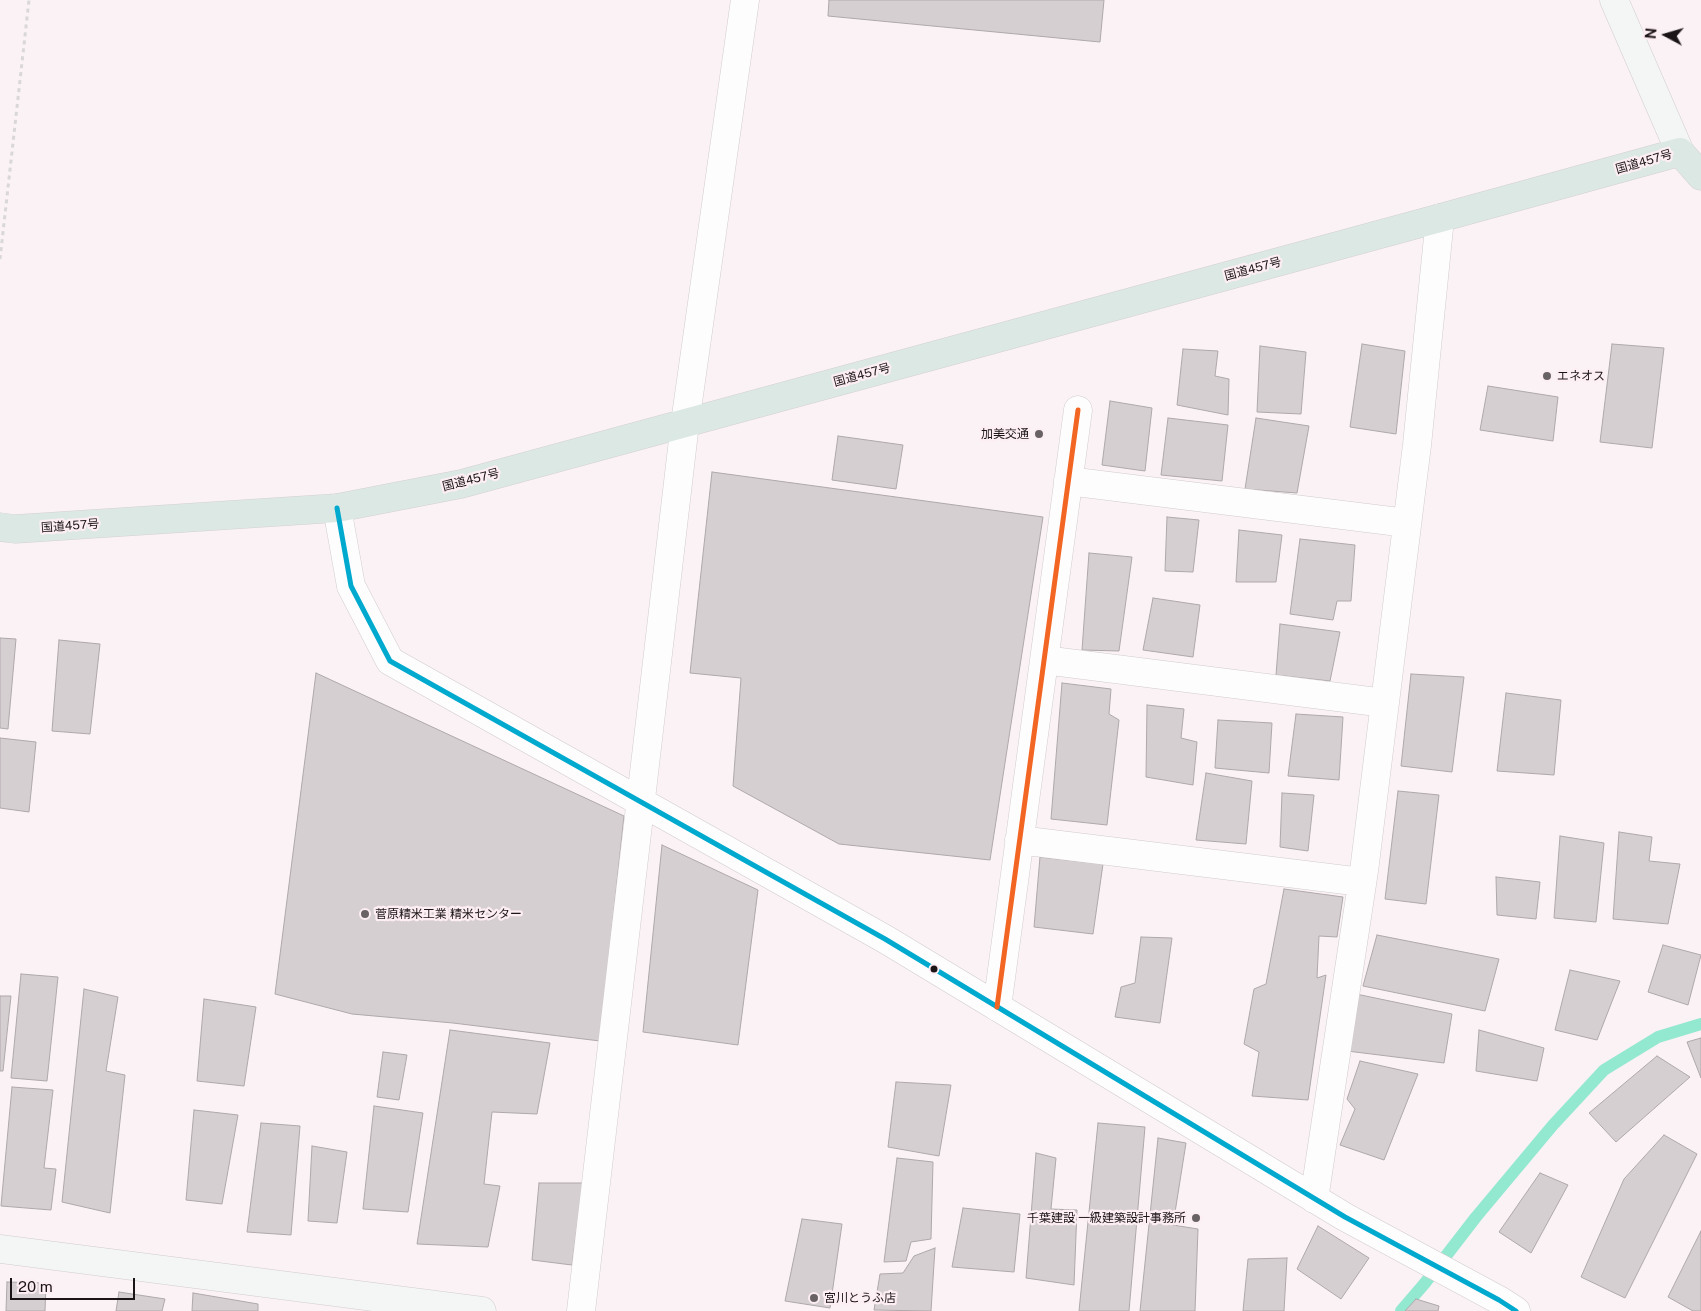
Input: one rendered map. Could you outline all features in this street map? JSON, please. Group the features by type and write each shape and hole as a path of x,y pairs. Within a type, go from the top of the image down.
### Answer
{"highway":[{"name":"国道457号","path":"0,527 15,529 337,508 461,484 1680,152 1701,176"}],"street":[{"path":"581,1311 685,423 745,0"},
{"path":"1614,0 1680,152"},
{"path":"1314,1199 1362,882 1385,703 1407,523 1440,218"},
{"path":"997,1007 1078,410"},
{"path":"1068,481 1407,523"},
{"path":"337,508 351,586 390,661 885,939 1314,1199 1507,1306"},
{"path":"1044,660 1385,703"},
{"path":"1019,840 1362,882"},
{"path":"0,1249 482,1311"}],"path":[{"path":"0,260 30,0"}],"building":[{"path":"829,0 1104,0 1100,42 828,16"},
{"path":"1362,344 1405,351 1396,434 1350,427"},
{"path":"1612,344 1664,348 1652,448 1600,442"},
{"path":"1260,346 1306,352 1301,414 1257,412"},
{"path":"1183,349 1218,351 1215,376 1229,379 1228,415 1177,405"},
{"path":"1488,386 1558,397 1553,441 1480,430"},
{"path":"1110,401 1152,408 1145,471 1102,465"},
{"path":"1168,418 1228,425 1222,481 1161,475"},
{"path":"1256,418 1309,426 1297,493 1245,489"},
{"path":"838,436 903,445 896,489 832,480"},
{"path":"712,472 1043,517 990,860 839,844 733,786 741,678 690,673"},
{"path":"1167,517 1199,520 1193,572 1165,571"},
{"path":"1239,530 1282,535 1276,582 1236,582"},
{"path":"1300,539 1355,545 1351,601 1337,601 1333,620 1290,614"},
{"path":"1089,553 1132,557 1119,651 1082,650"},
{"path":"1153,598 1200,605 1193,657 1143,650"},
{"path":"1280,624 1340,632 1330,681 1276,675"},
{"path":"0,638 16,639 8,729 0,728"},
{"path":"59,640 100,644 90,734 52,731"},
{"path":"316,673 624,816 600,1041 453,1023 352,1014 275,994"},
{"path":"1411,674 1464,677 1452,772 1401,766"},
{"path":"1062,683 1111,689 1109,714 1119,720 1107,825 1051,819"},
{"path":"1506,693 1561,700 1554,775 1497,771"},
{"path":"1147,705 1184,709 1181,738 1197,742 1193,785 1146,777"},
{"path":"1296,714 1343,717 1339,780 1288,776"},
{"path":"1218,720 1272,723 1269,773 1215,768"},
{"path":"0,738 36,742 29,812 0,808"},
{"path":"1206,773 1252,781 1246,844 1196,840"},
{"path":"1398,791 1439,795 1426,904 1385,899"},
{"path":"1282,793 1314,795 1308,851 1280,847"},
{"path":"1619,832 1652,837 1649,861 1680,864 1668,924 1613,919"},
{"path":"1560,836 1604,843 1596,922 1554,918"},
{"path":"662,845 758,890 738,1045 643,1032"},
{"path":"1040,857 1103,864 1093,934 1034,927"},
{"path":"1496,877 1540,882 1536,919 1497,915"},
{"path":"1284,889 1343,897 1337,937 1319,936 1317,978 1326,975 1308,1100 1252,1096 1259,1052 1244,1044 1254,989 1266,984"},
{"path":"1377,935 1499,959 1485,1011 1363,986"},
{"path":"1141,937 1172,938 1160,1023 1115,1017 1121,987 1135,983"},
{"path":"1663,945 1701,955 1688,1005 1648,992"},
{"path":"1570,970 1620,981 1597,1040 1555,1030"},
{"path":"21,974 58,977 47,1081 11,1078"},
{"path":"84,989 118,997 106,1071 125,1075 110,1213 62,1202"},
{"path":"1356,994 1452,1014 1444,1063 1347,1051"},
{"path":"0,996 11,996 3,1071 0,1071"},
{"path":"204,999 256,1007 244,1086 197,1081"},
{"path":"450,1030 550,1043 537,1114 492,1112 484,1184 500,1186 488,1247 417,1244"},
{"path":"1479,1030 1544,1048 1537,1081 1476,1071"},
{"path":"1701,1038 1701,1078 1687,1042"},
{"path":"383,1052 407,1055 399,1100 377,1097"},
{"path":"1657,1056 1690,1077 1616,1142 1589,1113"},
{"path":"1360,1061 1418,1074 1384,1160 1340,1145 1355,1109 1347,1099"},
{"path":"896,1082 951,1085 939,1156 888,1147"},
{"path":"12,1087 53,1090 44,1168 56,1169 51,1210 1,1206"},
{"path":"374,1106 423,1113 408,1212 363,1209"},
{"path":"194,1110 238,1115 222,1204 186,1200"},
{"path":"261,1123 300,1126 291,1235 247,1232"},
{"path":"1098,1123 1145,1127 1129,1311 1079,1311"},
{"path":"1664,1135 1697,1154 1625,1298 1581,1277 1624,1179"},
{"path":"1158,1138 1186,1143 1173,1225 1198,1229 1195,1311 1140,1311"},
{"path":"312,1146 347,1152 337,1223 308,1221"},
{"path":"1036,1153 1056,1158 1051,1209 1077,1210 1074,1285 1026,1278"},
{"path":"897,1158 933,1162 931,1239 911,1242 906,1261 884,1262"},
{"path":"1540,1173 1568,1185 1531,1253 1499,1232"},
{"path":"539,1183 583,1183 572,1265 532,1260"},
{"path":"963,1208 1020,1214 1014,1272 952,1267"},
{"path":"802,1219 842,1224 830,1308 785,1301"},
{"path":"1318,1226 1369,1258 1341,1299 1297,1269"},
{"path":"1701,1231 1701,1311 1693,1311 1668,1297"},
{"path":"935,1248 931,1311 874,1310 880,1274 903,1273 914,1256"},
{"path":"1287,1258 1284,1311 1243,1311 1248,1259"},
{"path":"7,1282 46,1283 45,1311 6,1311"},
{"path":"119,1292 165,1299 162,1311 116,1311"},
{"path":"193,1293 258,1304 258,1311 192,1311"},
{"path":"1416,1299 1439,1306 1438,1311 1405,1311"}],"waterway":[{"path":"1401,1311 1553,1125 1604,1070 1658,1037 1701,1024"}],"transit line":[{"path":"997,1007 1078,410"},
{"path":"337,508 351,586 390,661 885,939 1345,1217 1516,1311"}],"place":[{"name":"エネオス","path":"1547,376"},
{"name":"加美交通","path":"1039,434"},
{"name":"菅原精米工業 精米センター","path":"365,914"},
{"name":"千葉建設 一級建築設計事務所","path":"1196,1218"},
{"name":"宮川とうふ店","path":"814,1298"}]}
